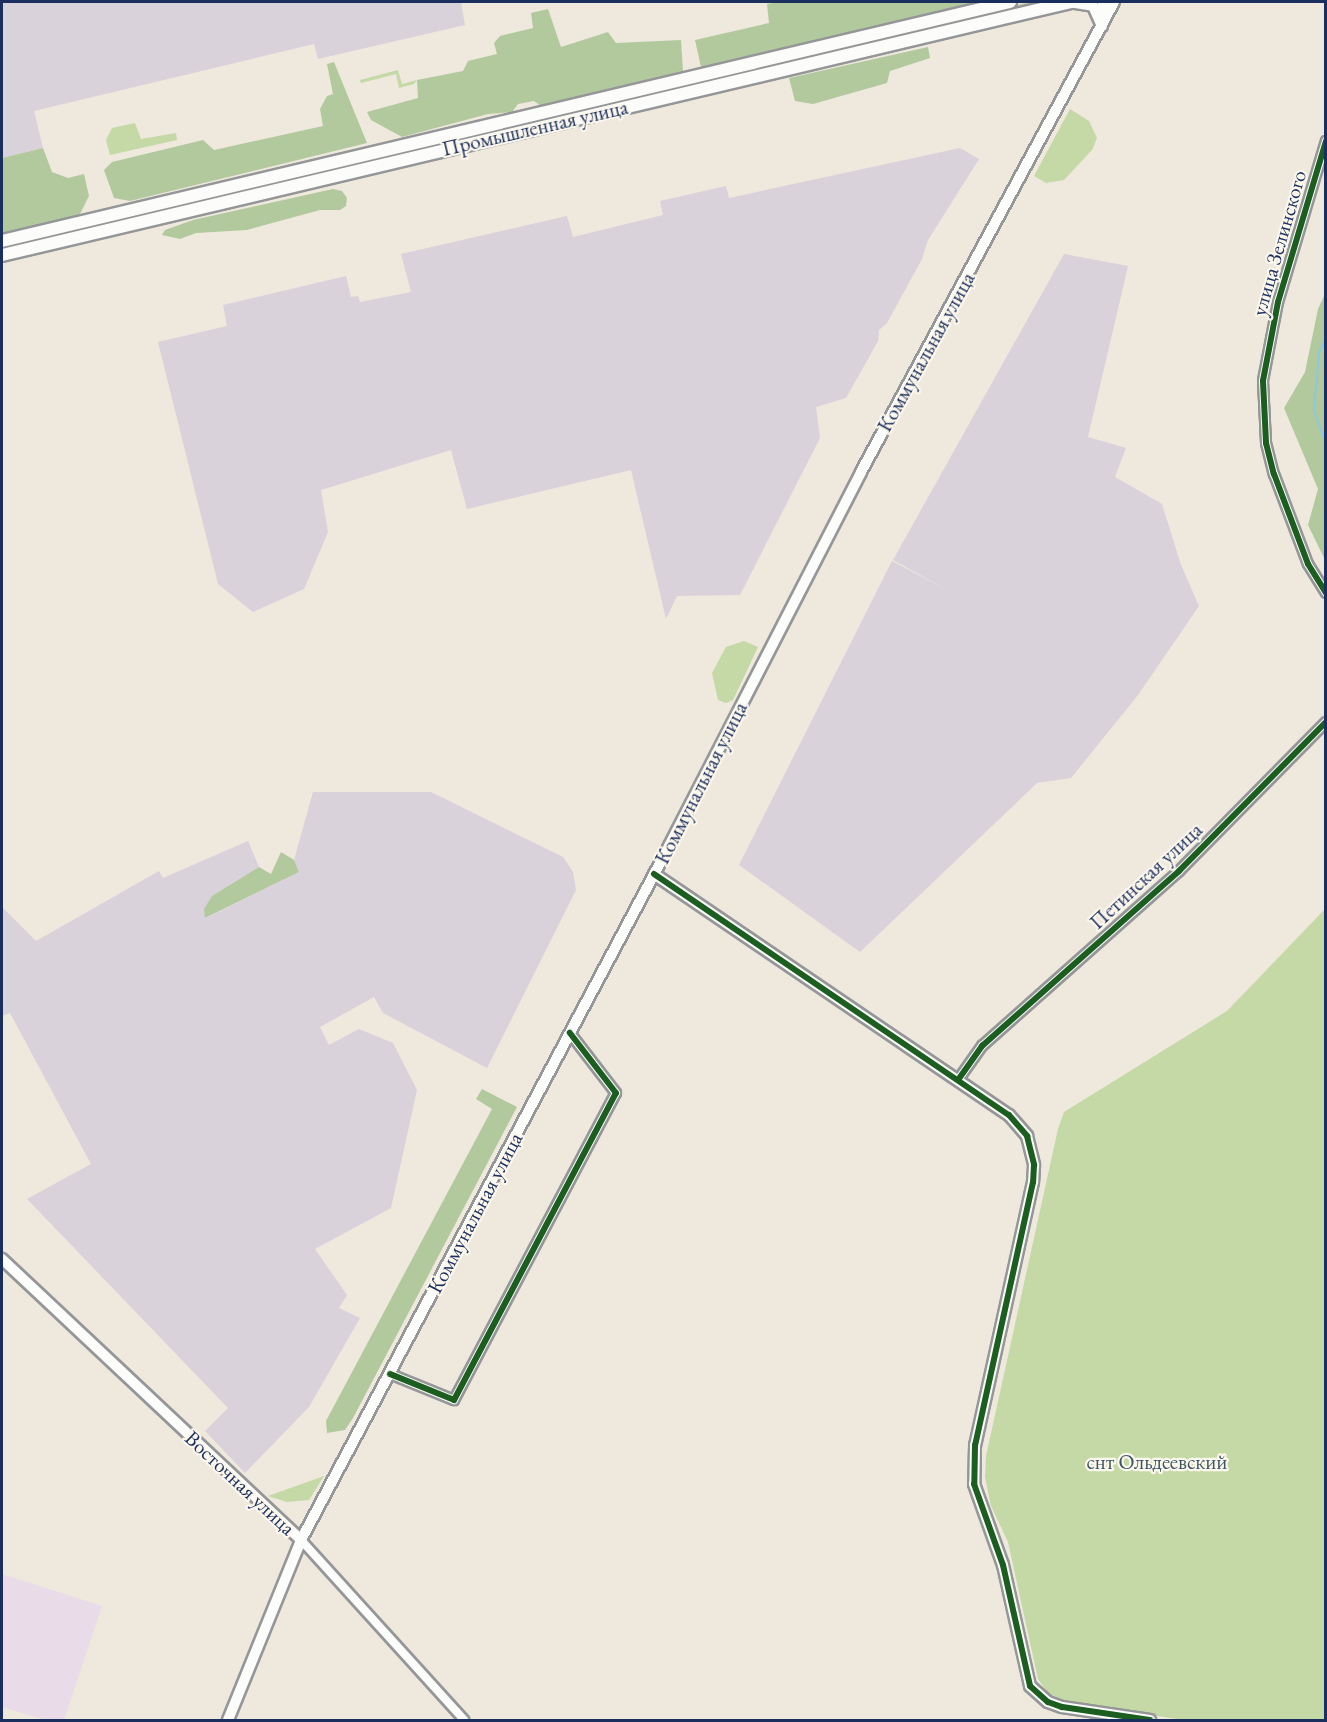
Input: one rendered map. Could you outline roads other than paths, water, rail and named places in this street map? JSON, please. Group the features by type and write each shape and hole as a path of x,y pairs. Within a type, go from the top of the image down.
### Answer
{"main road":[{"name":"Промышленная улица","path":"2,242 1010,2"},
{"name":"Промышленная улица","path":"2,255 1070,2 1093,6 1102,26"},
{"path":"1102,26 1103,2"},
{"path":"1102,26 1114,2"},
{"name":"Коммунальная улица","path":"228,1720 301,1540 654,874 861,472 1102,26"},
{"path":"774,58 778,71"},
{"path":"694,77 697,90"},
{"path":"585,103 588,116"},
{"path":"375,153 378,166"},
{"path":"107,216 110,229"},
{"path":"654,874 958,1080 1021,1127 1034,1165 973,1468 979,1503 1003,1564 1024,1671 1030,1686 1048,1702 1150,1720"},
{"name":"Восточная улица","path":"2,1259 301,1540"}],"street":[{"name":"улица Зелинского","path":"1326,141 1278,302 1263,381 1266,443 1274,474 1308,564 1326,593"},
{"name":"Петинская улица","path":"958,1080 982,1046 1179,871 1326,722"},
{"path":"390,1374 454,1400 616,1093 570,1033"},
{"name":"Восточная улица","path":"301,1540 464,1720"}],"waterway":[{"path":"1326,337 1319,353 1314,410 1326,444"}],"park label":[{"name":"снт Ольдеевский","path":"1157,1462"}]}
